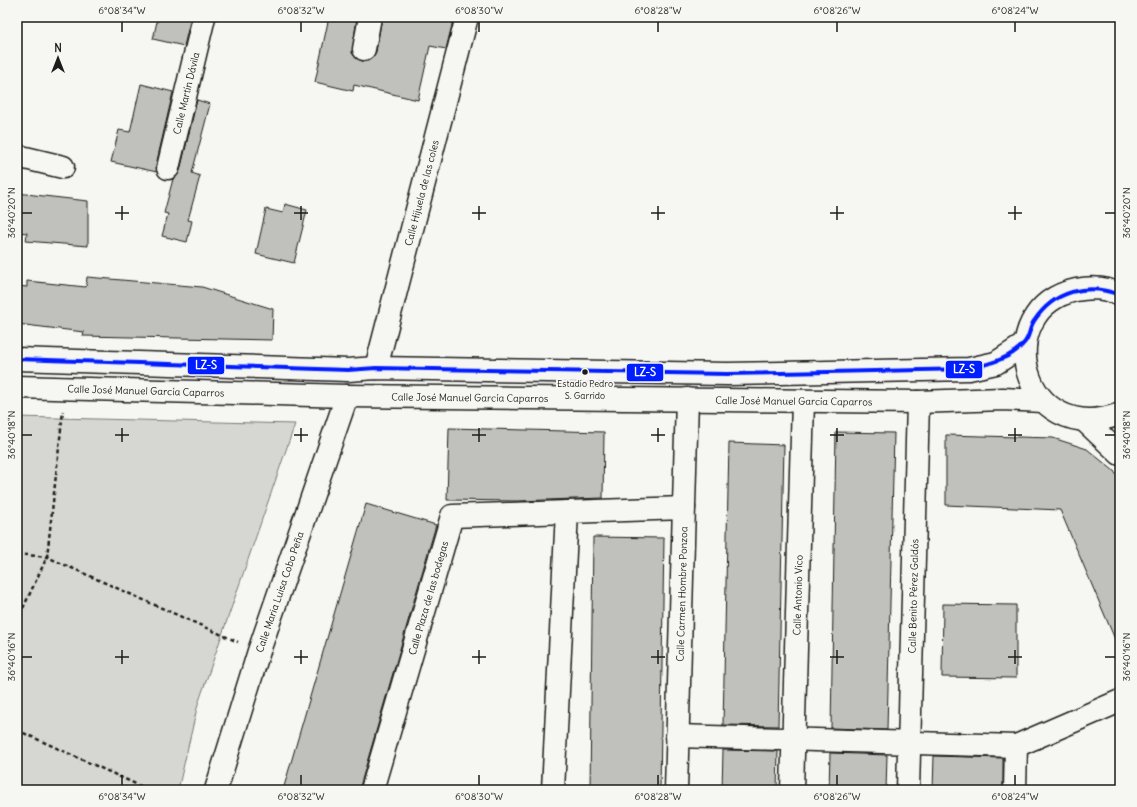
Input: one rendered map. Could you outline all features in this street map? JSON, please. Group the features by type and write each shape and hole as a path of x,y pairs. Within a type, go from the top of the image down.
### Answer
{"street":[{"name":"Calle Martín Dávila","path":"168,168 204,17"},
{"path":"364,49 370,17"},
{"name":"Calle Hijuela de las coles","path":"376,368 467,17"},
{"path":"17,156 63,167"},
{"path":"1120,295 1111,290 1089,287 1066,292 1046,304 1032,322 1025,344 1025,364 1031,384 1043,401 1062,414 1085,421 1105,420 1120,414"},
{"path":"17,359 340,369 376,368 727,374 969,369 996,363 1025,344"},
{"name":"Calle José Manuel García Caparros","path":"17,387 347,396 918,402 1003,399 1043,401"},
{"name":"Calle Maria Luisa Cobo Peña","path":"216,790 259,651 347,396"},
{"name":"Calle Carmen Hombre Ponzoa","path":"676,790 687,399"},
{"name":"Calle Antonio Vico","path":"792,790 803,401"},
{"name":"Calle Benito Pérez Galdós","path":"908,790 918,402"},
{"path":"1085,421 1120,454"},
{"name":"Calle Plaza de las bodegas","path":"372,790 452,516 684,508"},
{"path":"553,790 567,512"},
{"path":"677,736 1016,746 1120,700"},
{"path":"1015,790 1016,746"}],"path":[{"path":"17,622 47,557 65,388"},
{"path":"17,554 47,557 259,651"},
{"path":"17,730 149,790"}],"shaded area":[{"path":"17,417 295,424 198,704 178,790 17,790"}],"building":[{"path":"158,17 191,17 184,46 153,39"},
{"path":"329,17 357,17 352,53 356,58 362,61 368,61 376,52 382,17 454,17 446,49 430,46 418,100 354,85 353,91 315,82"},
{"path":"141,84 173,92 156,165 157,172 111,162 119,130 130,132"},
{"path":"197,100 210,104 192,173 200,176 188,220 192,221 187,242 162,236 168,214 164,213 173,179 180,171"},
{"path":"17,193 88,201 88,246 26,241 27,233 17,232"},
{"path":"285,204 307,210 294,263 256,254 266,209 283,213"},
{"path":"87,277 202,287 273,309 272,340 83,336 84,332 17,324 17,286 27,287 27,281 86,287"},
{"path":"449,428 604,432 603,498 517,501 447,500"},
{"path":"836,432 894,433 887,730 831,728"},
{"path":"946,435 1053,438 1087,449 1114,471 1120,481 1120,651 1060,510 946,505"},
{"path":"729,443 784,445 778,726 723,725"},
{"path":"366,504 436,525 359,790 283,790"},
{"path":"593,537 664,538 660,790 590,790"},
{"path":"943,604 1016,605 1016,678 942,677"},
{"path":"723,750 778,751 777,790 722,790"},
{"path":"830,753 887,755 886,790 829,790"},
{"path":"934,756 1003,758 1003,790 933,790"}],"transit line":[{"name":"LZ-S","path":"17,359 348,370 376,368 727,374 969,369 999,360 1019,349 1026,341 1034,321 1051,302 1061,296 1072,292 1095,289 1120,295"}],"place":[{"name":"Estadio Pedro S. Garrido","path":"585,372"}]}
